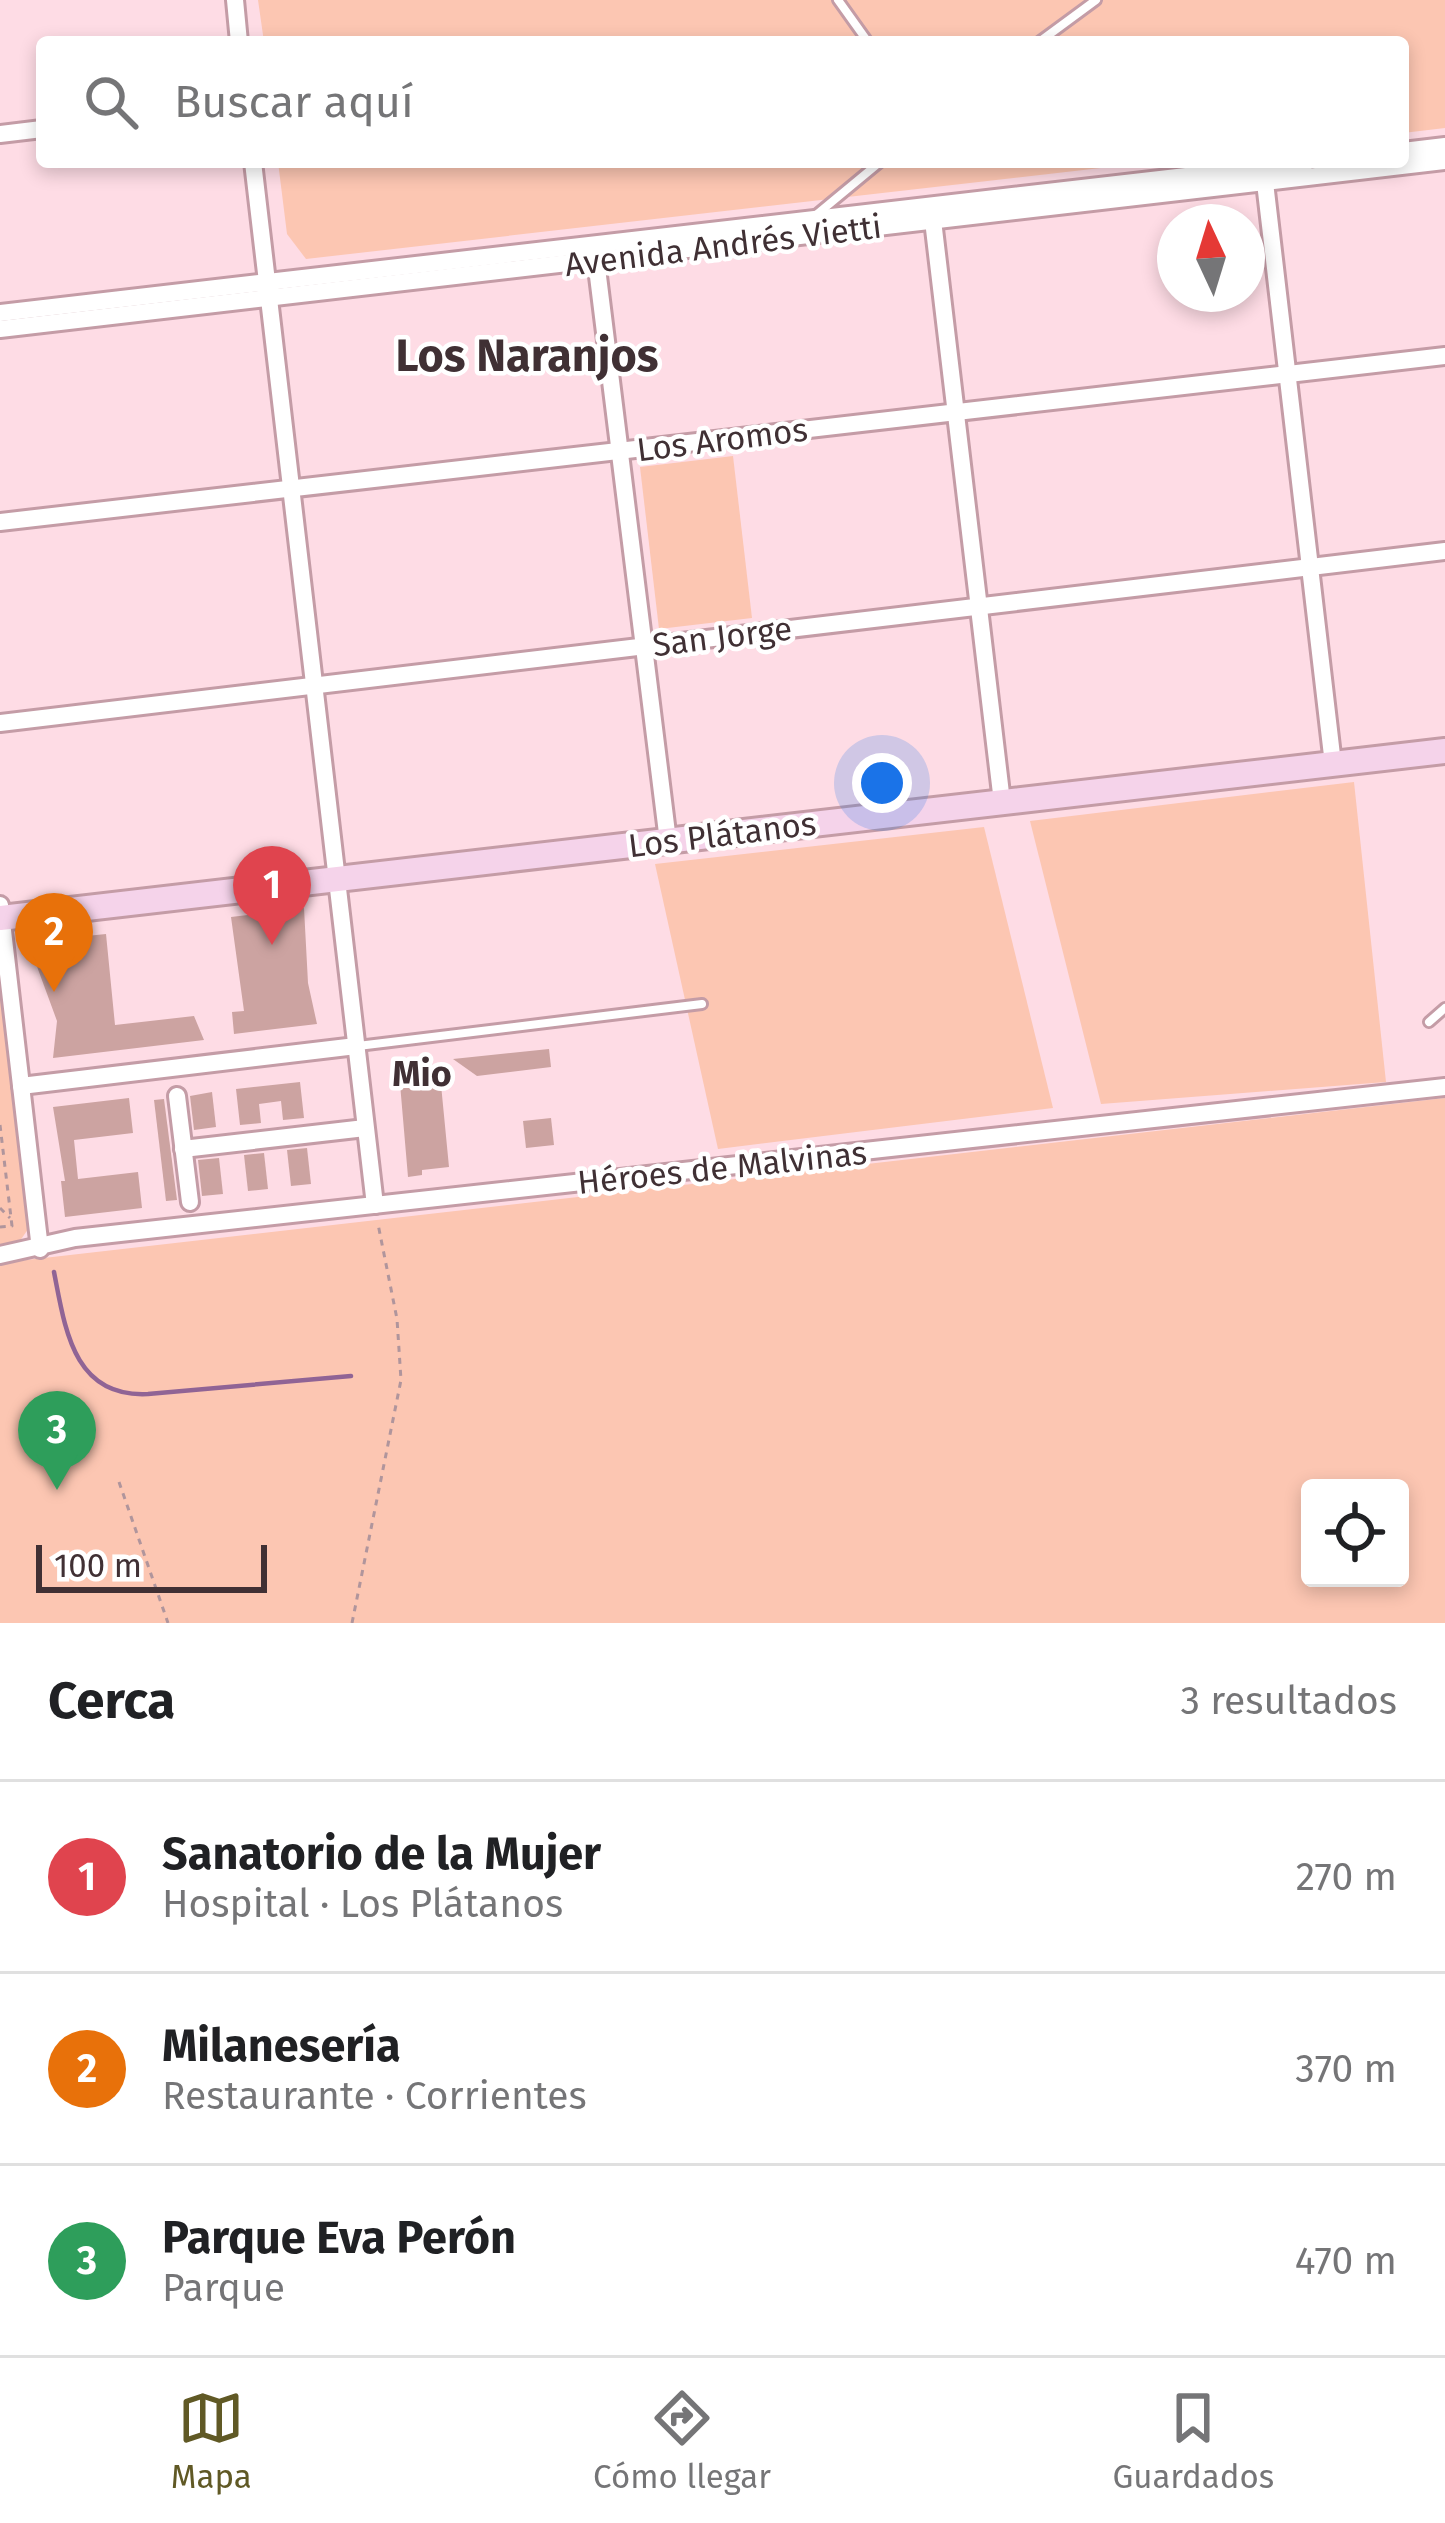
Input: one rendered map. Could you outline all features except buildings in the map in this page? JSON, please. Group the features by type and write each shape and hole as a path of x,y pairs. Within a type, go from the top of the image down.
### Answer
{"street":[{"path":"235,0 238,36"},
{"path":"0,134 36,130"},
{"path":"1409,150 1445,146"},
{"name":"Avenida Andrés Vietti","path":"1409,164 1445,161"},
{"path":"254,168 375,1205"},
{"name":"Avenida Andrés Vietti","path":"1264,175 1287,168"},
{"name":"Avenida Andrés Vietti","path":"0,329 268,290 1354,168"},
{"path":"1264,175 1333,764"},
{"path":"932,213 1002,802"},
{"path":"595,252 668,841"},
{"name":"Avenida Andrés Vietti","path":"0,313 268,290"},
{"name":"Los Aromos","path":"0,522 1445,356"},
{"name":"San Jorge","path":"0,723 1445,551"},
{"name":"Los Plátanos","path":"1,918 1445,751"},
{"path":"0,905 40,1249"},
{"path":"21,1086 356,1046"},
{"name":"Héroes de Malvinas","path":"0,1255 75,1238 1445,1087"},
{"path":"177,1096 190,1202"},
{"path":"183,1149 365,1128"}],"lane":[{"path":"838,0 864,36"},
{"path":"1047,36 1096,0"},
{"path":"811,227 874,168"},
{"path":"356,1046 702,1004"},
{"path":"1429,1022 1445,1008"}],"path":[{"path":"0,1125 12,1226 0,1227"},
{"path":"352,1623 401,1380 397,1319 375,1205"},
{"path":"0,1208 11,1219"},
{"path":"119,1482 168,1623"}],"shaded area":[{"path":"258,0 1445,0 1445,128 1409,132 1409,36 263,36"},
{"path":"279,168 1101,168 306,259 287,234"},
{"path":"733,456 752,618 659,629 640,467"},
{"path":"1354,782 1386,1082 1101,1104 1030,821"},
{"path":"984,827 1053,1108 718,1149 655,864"},
{"path":"0,961 31,1225 17,1245 0,1247"},
{"path":"1445,1098 1445,1623 0,1623 0,1263"}],"waterway":[{"path":"54,1272 77,1356 103,1384 123,1392 148,1394 351,1376"}],"place":[{"name":"Sanatorio de la Mujer","path":"272,945"},
{"name":"Milanesería","path":"54,992"},
{"name":"Parque Eva Perón","path":"57,1490"}],"district":[{"name":"Los Naranjos","path":"527,355"},
{"name":"Mio","path":"422,1073"}]}
